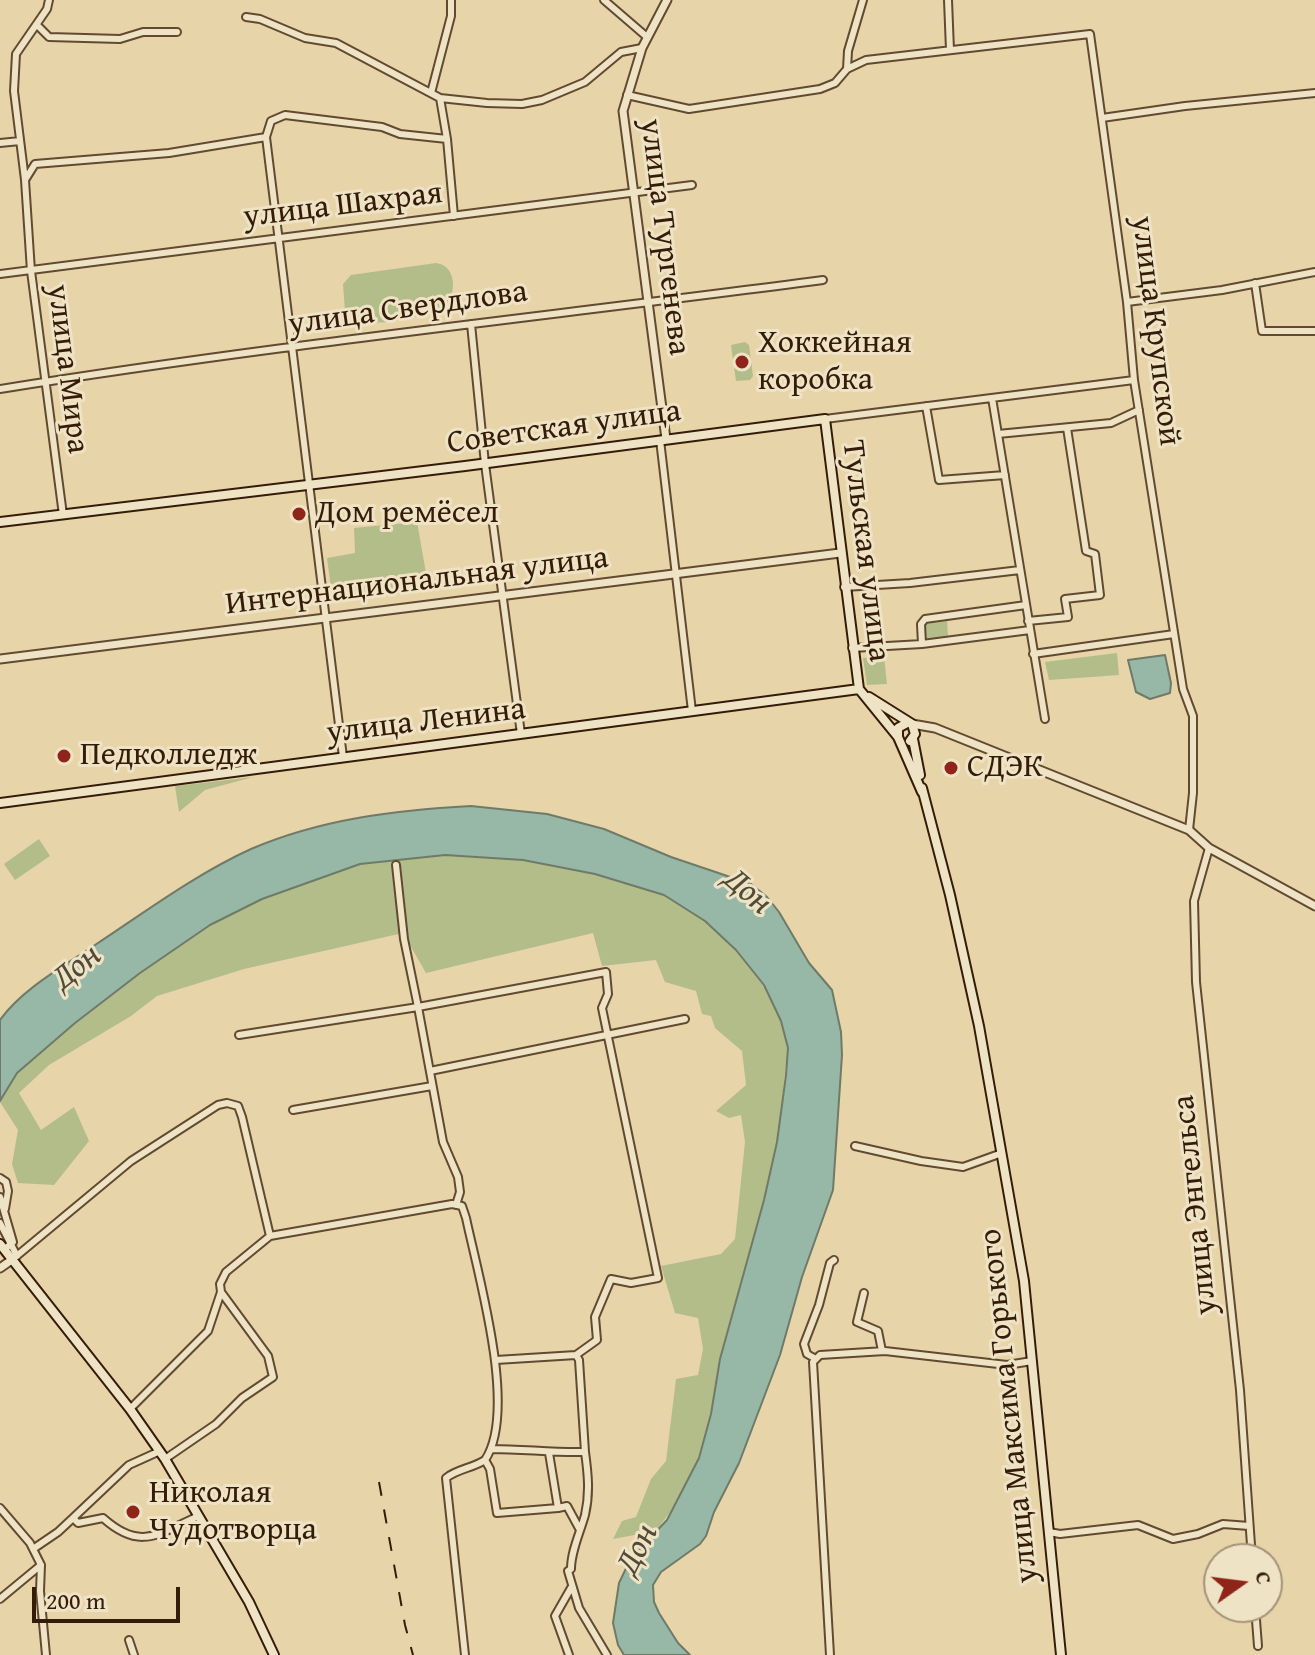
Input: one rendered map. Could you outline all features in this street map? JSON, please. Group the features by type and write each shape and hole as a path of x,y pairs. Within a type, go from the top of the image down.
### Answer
{"main road":[{"name":"Советская улица","path":"0,522 311,486 825,419"},
{"name":"Тульская улица","path":"825,419 859,689 898,737"},
{"name":"Тульская улица","path":"859,689 909,724"},
{"name":"улица Ленина","path":"0,803 859,689"},
{"path":"909,724 916,732 913,739 904,741 898,737 898,728 909,724"},
{"name":"улица Максима Горького","path":"898,737 922,792"},
{"name":"улица Максима Горького","path":"913,739 922,792 950,895 979,1026 1024,1281 1061,1655"},
{"path":"5,1246 163,1455 249,1602 274,1655"}],"street":[{"name":"улица Мира","path":"49,0 47,9 16,54 14,91 43,382 63,515"},
{"path":"431,93 451,16 451,0"},
{"path":"604,0 647,37"},
{"name":"улица Тургенева","path":"667,0 642,48 623,111 648,304 692,711"},
{"path":"847,69 848,51 863,0"},
{"path":"627,95 689,109 820,89 835,83 847,69 866,60 950,50 948,0"},
{"path":"246,17 260,19 305,38 336,43 440,98 511,103 542,100 585,82 611,57 642,48"},
{"path":"37,25 49,37 76,39 120,39 143,32 177,32"},
{"name":"улица Крупской","path":"950,50 1090,34 1127,302 1134,380 1183,689 1193,716 1193,793 1189,830"},
{"path":"1102,118 1315,93"},
{"path":"440,98 454,216"},
{"path":"343,757 266,137 271,121 285,115 447,139"},
{"path":"25,180 35,164 169,153 266,137"},
{"path":"0,143 20,141"},
{"name":"улица Шахрая","path":"0,274 692,185"},
{"path":"1127,302 1315,272"},
{"name":"улица Свердлова","path":"0,389 471,324 823,280"},
{"path":"1255,283 1262,331 1315,331"},
{"path":"471,324 485,464 521,734"},
{"name":"Советская улица","path":"825,419 1134,380"},
{"path":"992,398 1045,719"},
{"path":"926,406 939,480 1005,475"},
{"path":"998,434 1111,423 1139,410"},
{"path":"1028,621 1068,617 1065,599 1100,595 1095,554 1086,551 1067,428"},
{"name":"Интернациональная улица","path":"0,659 840,553"},
{"path":"844,587 1020,570"},
{"path":"922,644 921,624 925,619 1026,605"},
{"path":"852,648 922,644 1030,630"},
{"path":"1033,654 1174,634"},
{"path":"909,724 935,728 1189,830 1209,848 1315,906"},
{"path":"913,739 935,728"},
{"name":"улица Энгельса","path":"1209,848 1194,901 1196,982 1228,1265 1251,1543"},
{"path":"396,865 404,939 443,1142 458,1177 460,1192 456,1205"},
{"path":"239,1035 418,1007 606,972 608,994 602,1008 658,1278 631,1283 611,1279 595,1317 597,1340 576,1355 496,1360"},
{"path":"430,1071 685,1019"},
{"path":"293,1110 432,1086"},
{"path":"0,1268 131,1161 218,1105 227,1103 238,1106 242,1117 270,1236"},
{"path":"855,1146 963,1167 1002,1153"},
{"path":"0,1178 6,1182 8,1191 5,1212"},
{"path":"0,1197 13,1242 5,1246 0,1223"},
{"path":"130,1409 208,1331 226,1272 270,1236 462,1206 496,1360 497,1427 492,1449 485,1460 446,1478 465,1655"},
{"path":"816,1359 807,1354 804,1344 830,1263 834,1260"},
{"path":"33,1549 58,1532 129,1465 163,1455 216,1424 242,1398 273,1377 268,1356 221,1292"},
{"path":"864,1293 857,1322 878,1331 882,1351"},
{"path":"830,1655 813,1362 820,1355 882,1351 1007,1365 1032,1361"},
{"path":"576,1355 579,1360 590,1488 568,1571 579,1608 607,1655"},
{"path":"492,1449 585,1452"},
{"path":"549,1453 558,1508"},
{"path":"485,1460 490,1469 497,1513 567,1506 580,1530"},
{"path":"0,1508 33,1549 39,1562 46,1655"},
{"path":"73,1518 78,1523 103,1518 121,1532 140,1539 170,1531 199,1516"},
{"path":"1049,1532 1060,1534 1138,1525 1173,1539 1223,1524 1249,1526"},
{"path":"0,1599 39,1562"},
{"path":"569,1655 555,1616 571,1588"},
{"path":"1256,1623 1258,1646"},
{"path":"129,1640 134,1655"}],"green space":[{"path":"436,263 449,271 453,285 449,301 437,313 377,323 354,318 345,311 343,284 351,275"},
{"name":"Хоккейная коробка","path":"745,342 749,345 753,376 750,380 736,381 731,345"},
{"path":"417,522 429,590 333,603 327,558 355,553 354,528"},
{"path":"947,621 948,637 926,638 925,624"},
{"path":"1117,653 1119,675 1049,680 1045,662"},
{"path":"884,656 887,684 867,685 863,658"},
{"path":"253,777 205,790 179,812 175,786"},
{"path":"39,839 50,856 15,880 4,864"},
{"path":"445,855 523,860 595,874 664,895 705,920 736,950 764,985 781,1021 788,1048 777,1142 720,1359 707,1435 699,1458 673,1508 656,1531 613,1539 622,1521 636,1517 651,1479 666,1461 676,1379 698,1375 703,1349 698,1318 675,1313 661,1266 721,1254 735,1239 745,1142 741,1115 729,1118 716,1111 746,1085 742,1051 715,1028 711,1016 702,1014 696,991 665,982 656,960 602,966 593,933 426,973 403,933 244,969 157,996 131,1016 49,1065 19,1093 41,1130 74,1107 89,1141 54,1185 18,1183 12,1164 18,1130 0,1102 17,1073 140,973 210,924 262,899 360,864"}],"water":[{"path":"1165,655 1170,693 1150,699 1136,692 1128,660"},
{"name":"Дон","path":"471,806 547,814 604,829 671,857 751,884 779,912 809,963 832,990 841,1032 842,1055 833,1190 802,1277 780,1355 739,1463 714,1512 706,1536 700,1544 661,1572 653,1585 654,1602 659,1613 678,1643 690,1655 624,1655 618,1645 613,1623 619,1583 631,1558 667,1520 699,1458 711,1414 720,1359 777,1142 788,1048 781,1021 764,985 736,950 705,921 664,895 595,874 523,860 445,855 360,864 262,899 210,925 75,1023 17,1073 0,1101 0,1020 9,1009 44,979 191,882 251,849 304,830 387,813"}],"railway":[{"path":"379,1482 413,1655"}],"place":[{"name":"Хоккейная коробка","path":"742,362"},
{"name":"Дом ремёсел","path":"299,514"},
{"name":"Педколледж","path":"64,756"},
{"name":"СДЭК","path":"951,768"},
{"name":"Николая Чудотворца","path":"133,1512"}]}
